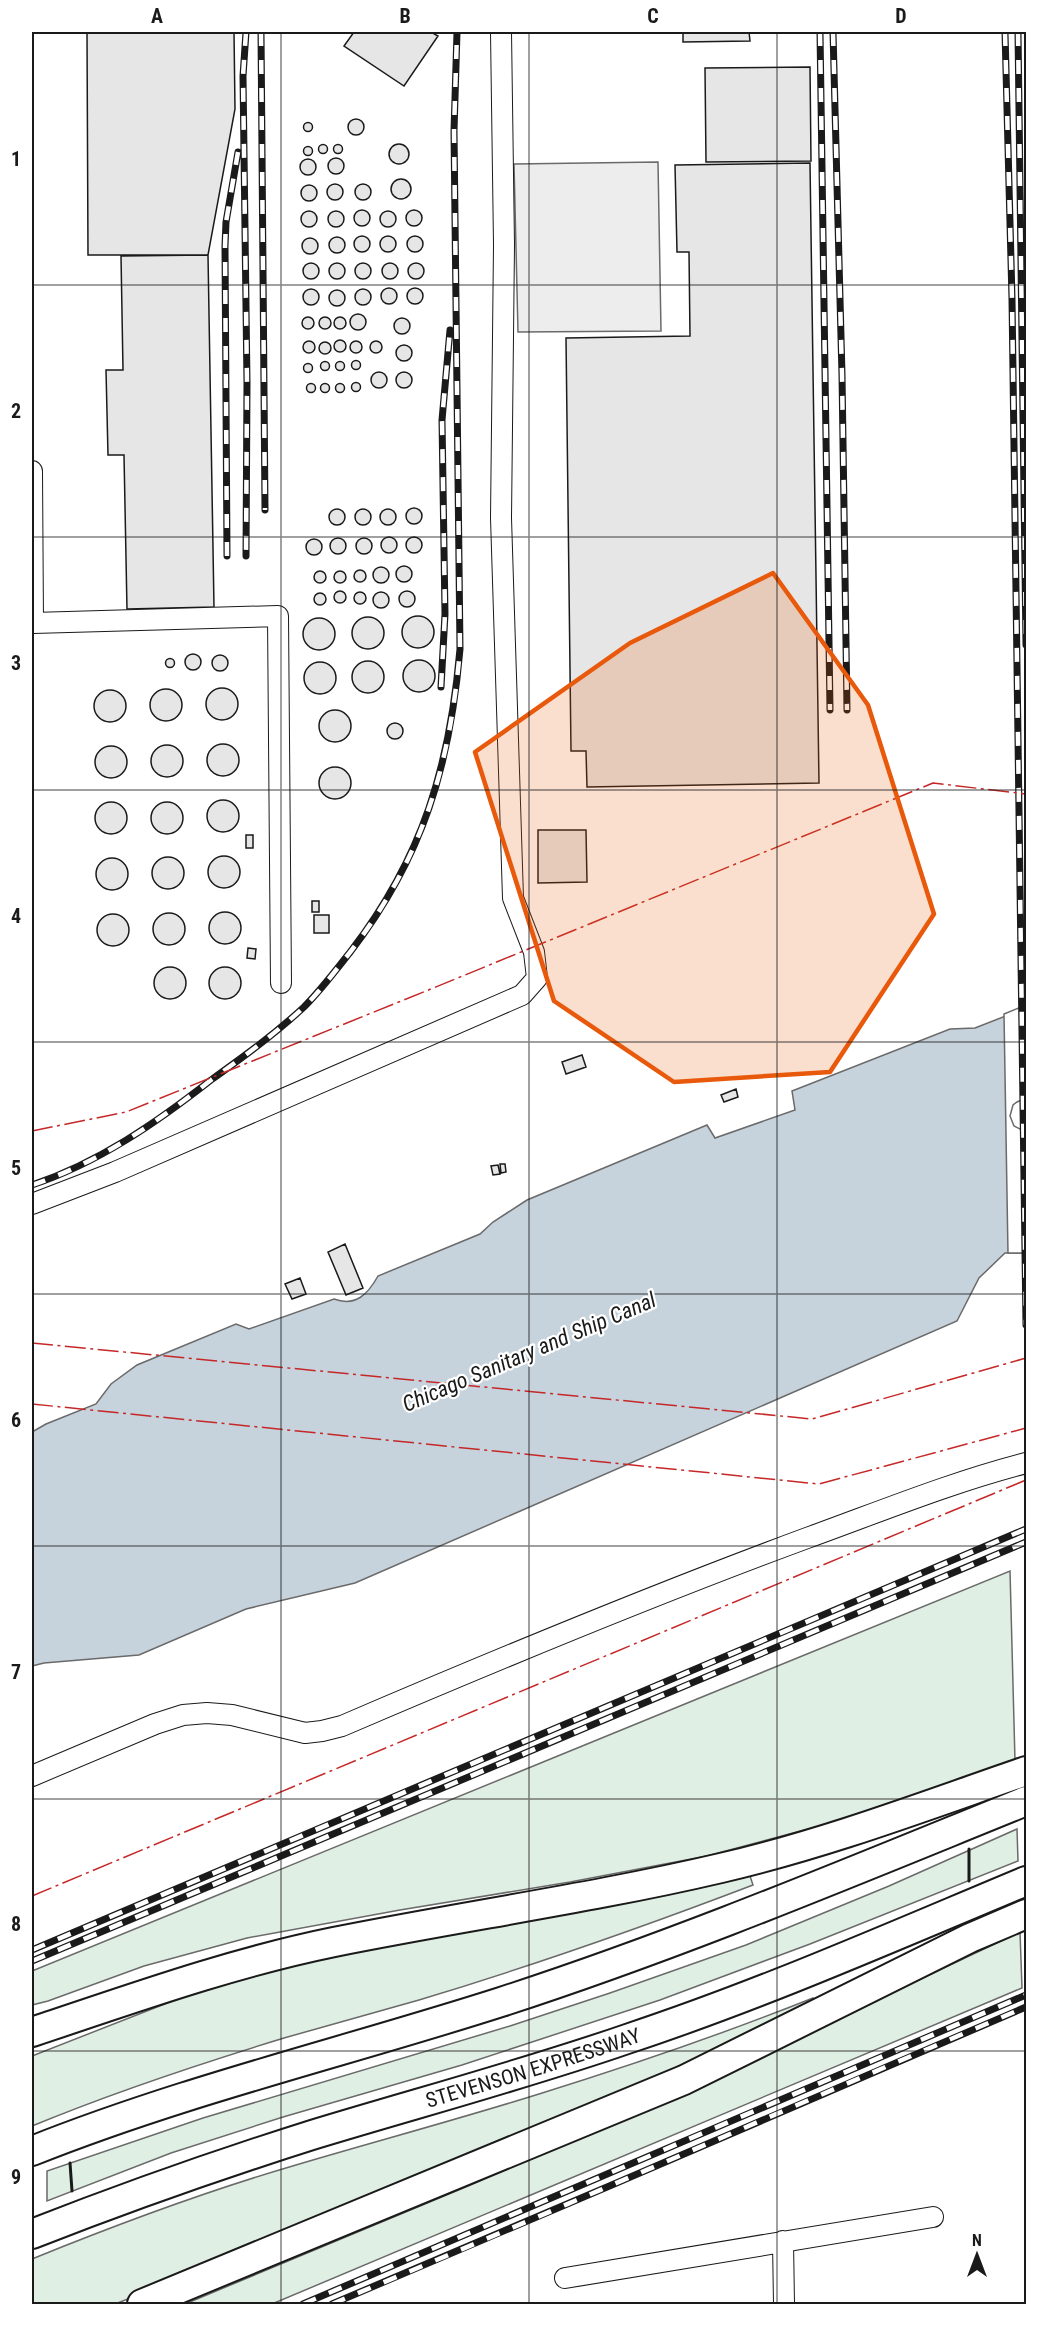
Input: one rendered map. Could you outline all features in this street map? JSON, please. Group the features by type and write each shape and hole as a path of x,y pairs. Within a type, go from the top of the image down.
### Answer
{"highway":[{"path":"32,2032 230,1968 332,1942 606,1893 775,1854 1026,1771"},
{"path":"32,2151 246,2077 500,2002 627,1959 772,1905 1026,1801"},
{"name":"STEVENSON EXPRESSWAY","path":"32,2234 210,2168 629,2039 777,1985 1026,1881"},
{"path":"142,2304 684,2080 970,1938 1026,1914"}],"street":[{"path":"32,1204 115,1172 522,995 537,978 534,952 513,898 501,518 504,245 501,32"},
{"path":"32,471 33,623 278,616 281,983"},
{"path":"32,1776 155,1724 183,1715 207,1713 232,1715 304,1733 342,1726 496,1660 731,1566 945,1488 1026,1463"},
{"path":"565,2278 933,2217"},
{"path":"783,2241 784,2304"}],"highlighted area":[{"path":"773,573 868,705 934,914 830,1072 674,1082 554,1001 475,752 630,643"}],"green space":[{"path":"1010,1571 1015,1761 827,1824 707,1856 247,1938 144,1966 32,2005 32,1971"},
{"path":"1017,1829 1018,1861 810,1944 660,2000 462,2065 283,2117 171,2153 47,2201 47,2171 203,2118 510,2026 610,1993 746,1945 889,1886"},
{"path":"750,1876 753,1885 587,1946 419,2000 220,2058 125,2090 32,2126 32,2056 180,1998 264,1972 366,1947 648,1898"},
{"path":"1020,1932 1022,1988 272,2304 185,2304 468,2186 652,2106"},
{"path":"813,1998 814,2002 641,2085 146,2292 115,2304 32,2304 32,2259 64,2246 229,2186 608,2072 711,2037"}],"shaded area":[{"path":"658,162 661,331 518,332 514,164"}],"water":[{"name":"Chicago Sanitary and Ship Canal","path":"1026,1008 1021,1096 1008,1109 1026,1253 1005,1253 979,1278 957,1321 355,1583 246,1609 139,1655 32,1666 32,1432 96,1404 111,1384 137,1365 236,1324 249,1329 334,1299 355,1300 370,1288 378,1276 480,1234 493,1222 527,1200 707,1125 715,1138 795,1110 792,1091 950,1029 975,1028"}],"pier":[{"path":"1026,1005 1026,1098 1013,1105 1010,1116 1014,1126 1026,1132 1026,1253 1008,1253 1004,1014"}],"building":[{"path":"87,32 234,32 235,109 208,255 88,255"},
{"path":"354,32 431,32 438,36 404,86 344,46"},
{"path":"683,32 749,32 750,41 683,42"},
{"path":"810,67 811,161 706,162 705,68"},
{"path":"353,119 359,119 364,127 362,133 353,135 348,130 348,124"},
{"path":"308,123 312,127 308,131 304,127"},
{"path":"399,144 406,147 409,154 406,161 399,164 392,161 389,154 392,147"},
{"path":"323,145 327,149 323,153 319,149"},
{"path":"338,145 342,149 338,153 334,149"},
{"path":"308,147 312,151 308,155 304,151"},
{"path":"333,158 339,158 344,166 342,172 333,174 328,169 328,163"},
{"path":"305,159 311,159 316,167 314,173 305,175 300,170 300,164"},
{"path":"810,163 819,783 587,787 586,751 571,751 566,338 690,336 689,252 677,252 675,165"},
{"path":"401,179 408,182 411,189 408,196 401,199 394,196 391,189 394,182"},
{"path":"332,184 338,184 343,192 341,198 332,200 327,195 327,189"},
{"path":"360,184 366,184 371,192 369,198 360,200 355,195 355,189"},
{"path":"306,185 312,185 317,193 315,199 306,201 301,196 301,190"},
{"path":"359,210 365,210 370,218 368,224 359,226 354,221 354,215"},
{"path":"411,210 417,210 422,218 420,224 411,226 406,221 406,215"},
{"path":"306,211 312,211 317,219 315,225 306,227 301,222 301,216"},
{"path":"333,211 339,211 344,219 342,225 333,227 328,222 328,216"},
{"path":"385,211 391,211 396,219 394,225 385,227 380,222 380,216"},
{"path":"359,236 365,236 370,244 368,250 359,252 354,247 354,241"},
{"path":"385,236 391,236 396,244 394,250 385,252 380,247 380,241"},
{"path":"412,236 418,236 423,244 421,250 412,252 407,247 407,241"},
{"path":"334,237 340,237 345,245 343,251 334,253 329,248 329,242"},
{"path":"307,238 313,238 318,246 316,252 307,254 302,249 302,243"},
{"path":"208,255 214,607 127,609 124,455 108,455 106,370 123,370 121,256"},
{"path":"308,263 314,263 319,271 317,277 308,279 303,274 303,268"},
{"path":"334,263 340,263 345,271 343,277 334,279 329,274 329,268"},
{"path":"360,263 366,263 371,271 369,277 360,279 355,274 355,268"},
{"path":"387,263 393,263 398,271 396,277 387,279 382,274 382,268"},
{"path":"413,263 419,263 424,271 422,277 413,279 408,274 408,268"},
{"path":"386,288 392,288 397,296 395,302 386,304 381,299 381,293"},
{"path":"412,288 418,288 423,296 421,302 412,304 407,299 407,293"},
{"path":"308,289 314,289 319,297 317,303 308,305 303,300 303,294"},
{"path":"360,289 366,289 371,297 369,303 360,305 355,300 355,294"},
{"path":"334,290 340,290 345,298 343,304 334,306 329,301 329,295"},
{"path":"355,314 361,314 366,322 364,328 355,330 350,325 350,319"},
{"path":"310,317 314,323 310,329 306,329 302,321"},
{"path":"327,317 331,323 327,329 323,329 319,321"},
{"path":"342,317 346,323 342,329 338,329 334,321"},
{"path":"399,318 405,318 410,326 408,332 399,334 394,329 394,323"},
{"path":"342,340 346,346 342,352 338,352 334,344"},
{"path":"311,341 315,347 311,353 307,353 303,345"},
{"path":"358,341 362,347 358,353 354,353 350,345"},
{"path":"378,341 382,347 378,353 374,353 370,345"},
{"path":"327,342 331,348 327,354 323,354 319,346"},
{"path":"401,345 407,345 412,353 410,359 401,361 396,356 396,350"},
{"path":"356,361 360,365 356,369 352,365"},
{"path":"325,362 329,366 325,370 321,366"},
{"path":"340,362 344,366 340,370 336,366"},
{"path":"308,364 312,368 308,372 304,368"},
{"path":"379,372 385,374 387,380 385,386 379,388 373,386 371,380 373,374"},
{"path":"401,372 407,372 412,380 410,386 401,388 396,383 396,377"},
{"path":"356,383 360,387 356,391 352,387"},
{"path":"311,384 315,388 311,392 307,388"},
{"path":"325,384 329,388 325,392 321,388"},
{"path":"340,384 344,388 340,392 336,388"},
{"path":"411,508 417,508 422,516 420,522 411,524 406,519 406,513"},
{"path":"334,509 340,509 345,517 343,523 334,525 329,520 329,514"},
{"path":"360,509 366,509 371,517 369,523 360,525 355,520 355,514"},
{"path":"385,509 391,509 396,517 394,523 385,525 380,520 380,514"},
{"path":"386,537 392,537 397,545 395,551 386,553 381,548 381,542"},
{"path":"411,537 417,537 422,545 420,551 411,553 406,548 406,542"},
{"path":"335,538 341,538 346,546 344,552 335,554 330,549 330,543"},
{"path":"361,538 367,538 372,546 370,552 361,554 356,549 356,543"},
{"path":"311,539 317,539 322,547 320,553 311,555 306,550 306,544"},
{"path":"401,566 407,566 412,574 410,580 401,582 396,577 396,571"},
{"path":"378,567 384,567 389,575 387,581 378,583 373,578 373,572"},
{"path":"362,570 366,576 362,582 358,582 354,574"},
{"path":"322,571 326,577 322,583 318,583 314,575"},
{"path":"342,571 346,577 342,583 338,583 334,575"},
{"path":"342,591 346,597 342,603 338,603 334,595"},
{"path":"404,591 410,591 415,599 413,605 404,607 399,602 399,596"},
{"path":"362,592 366,598 362,604 358,604 354,596"},
{"path":"378,592 384,592 389,600 387,606 378,608 373,603 373,597"},
{"path":"322,593 326,599 322,605 318,605 314,597"},
{"path":"418,616 429,621 434,632 429,643 418,648 407,643 402,632 407,621"},
{"path":"368,617 379,622 384,633 379,644 368,649 357,644 352,633 357,622"},
{"path":"319,618 330,623 335,634 330,645 319,650 308,645 303,634 308,623"},
{"path":"190,654 196,654 201,662 199,668 190,670 185,665 185,659"},
{"path":"217,655 223,655 228,663 226,669 217,671 212,666 212,660"},
{"path":"170,658 175,663 170,668 165,663"},
{"path":"419,660 430,665 435,676 430,687 419,692 408,687 403,676 408,665"},
{"path":"368,661 379,666 384,677 379,688 368,693 357,688 352,677 357,666"},
{"path":"320,662 331,667 336,678 331,689 320,694 309,689 304,678 309,667"},
{"path":"222,688 233,693 238,704 233,715 222,720 211,715 206,704 211,693"},
{"path":"166,689 177,694 182,705 177,716 166,721 155,716 150,705 155,694"},
{"path":"110,690 121,695 126,706 121,717 110,722 99,717 94,706 99,695"},
{"path":"335,710 346,715 351,726 346,737 335,742 324,737 319,726 324,715"},
{"path":"392,723 398,723 403,731 401,737 392,739 387,734 387,728"},
{"path":"223,744 234,749 239,760 234,771 223,776 212,771 207,760 212,749"},
{"path":"167,745 178,750 183,761 178,772 167,777 156,772 151,761 156,750"},
{"path":"111,746 122,751 127,762 122,773 111,778 100,773 95,762 100,751"},
{"path":"335,767 346,772 351,783 346,794 335,799 324,794 319,783 324,772"},
{"path":"223,800 234,805 239,816 234,827 223,832 212,827 207,816 212,805"},
{"path":"111,802 122,807 127,818 122,829 111,834 100,829 95,818 100,807"},
{"path":"167,802 178,807 183,818 178,829 167,834 156,829 151,818 156,807"},
{"path":"538,830 586,830 587,882 538,883"},
{"path":"246,835 253,835 253,848 246,848"},
{"path":"224,856 235,861 240,872 235,883 224,888 213,883 208,872 213,861"},
{"path":"168,857 179,862 184,873 179,884 168,889 157,884 152,873 157,862"},
{"path":"112,858 123,863 128,874 123,885 112,890 101,885 96,874 101,863"},
{"path":"312,901 319,901 319,912 312,912"},
{"path":"225,912 236,917 241,928 236,939 225,944 214,939 209,928 214,917"},
{"path":"169,913 180,918 185,929 180,940 169,945 158,940 153,929 158,918"},
{"path":"113,914 124,919 129,930 124,941 113,946 102,941 97,930 102,919"},
{"path":"314,915 329,915 329,933 314,933"},
{"path":"248,948 256,949 255,959 247,958"},
{"path":"170,967 181,972 186,983 181,994 170,999 159,994 154,983 159,972"},
{"path":"225,967 236,972 241,983 236,994 225,999 214,994 209,983 214,972"},
{"path":"582,1055 586,1067 566,1074 562,1062"},
{"path":"736,1089 738,1097 724,1102 721,1095"},
{"path":"500,1164 505,1164 506,1172 501,1173"},
{"path":"498,1165 500,1174 493,1175 491,1166"},
{"path":"345,1244 363,1288 346,1295 328,1252"},
{"path":"300,1278 306,1294 292,1299 285,1284"}],"railway":[{"path":"246,32 243,76 247,383 246,556"},
{"path":"261,32 265,510"},
{"path":"32,1185 80,1165 148,1126 259,1045 304,1007 340,965 376,916 397,881 429,809 449,732 460,649 454,131 457,32"},
{"path":"820,32 830,710"},
{"path":"833,32 842,375 847,710"},
{"path":"1005,32 1012,299 1026,1325"},
{"path":"1018,32 1026,645"},
{"path":"227,556 225,246 226,222 238,152"},
{"path":"441,687 445,614 442,420 450,330"},
{"path":"32,1950 1026,1529"},
{"path":"32,1961 1026,1542"},
{"path":"303,2304 1026,1995"},
{"path":"332,2304 1026,2007"}],"wall":[{"path":"969,1849 969,1881"},
{"path":"70,2163 72,2191"}],"power":[{"path":"32,1131 126,1112 933,783 1026,794"},
{"path":"32,1343 812,1419 1026,1358"},
{"path":"32,1404 819,1484 1026,1428"},
{"path":"32,1896 1026,1480"}]}
